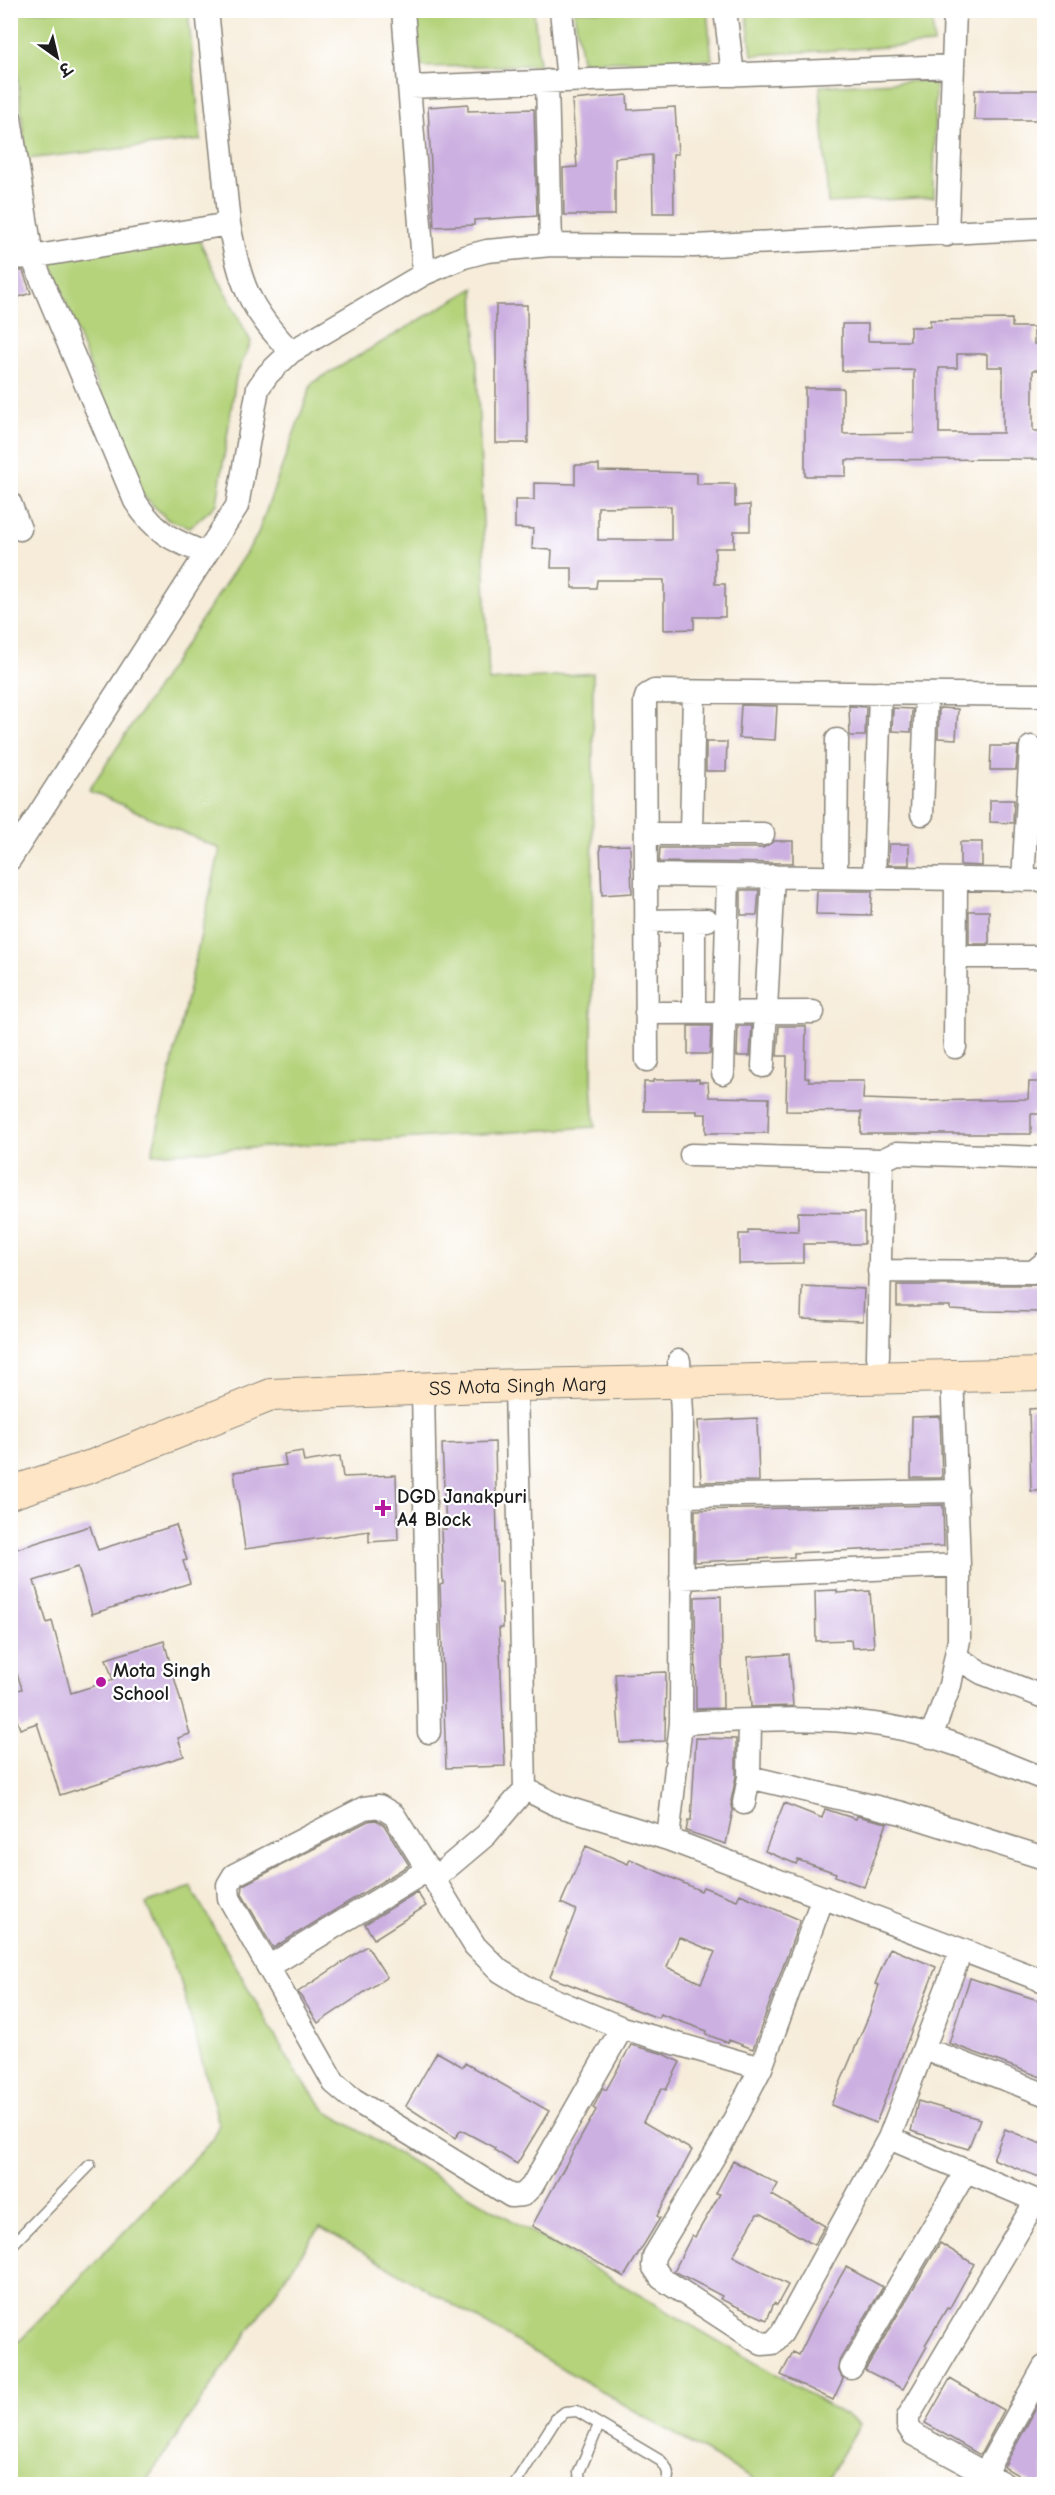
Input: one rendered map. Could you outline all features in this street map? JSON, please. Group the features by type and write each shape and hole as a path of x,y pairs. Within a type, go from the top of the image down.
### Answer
{"street":[{"path":"207,10 229,224 245,291 264,323 291,352"},
{"path":"403,10 424,274"},
{"path":"551,245 561,10"},
{"path":"725,10 733,75"},
{"path":"946,235 955,10"},
{"path":"410,87 953,66"},
{"path":"10,118 18,259 135,501 147,521 168,539 205,553"},
{"path":"18,259 229,224"},
{"path":"10,860 69,771 205,553 224,530 237,506 258,388 268,374 291,352 424,274 464,257 488,251 551,245 695,246 946,235 1044,228"},
{"path":"10,503 20,529"},
{"path":"647,1060 645,701 647,695 654,692 694,692 1044,695"},
{"path":"691,834 694,692"},
{"path":"874,878 880,693"},
{"path":"922,814 926,694"},
{"path":"836,878 837,740"},
{"path":"646,874 1034,880 1031,747"},
{"path":"646,834 763,834"},
{"path":"723,1073 728,876"},
{"path":"763,1066 773,876"},
{"path":"955,1047 956,879"},
{"path":"646,921 727,919"},
{"path":"694,920 694,1012"},
{"path":"956,957 1044,957"},
{"path":"646,1013 813,1012"},
{"path":"691,1155 882,1160 897,1153 1044,1158"},
{"path":"878,1357 880,1168 882,1160"},
{"path":"879,1271 1033,1272 1044,1263"},
{"name":"SS Mota Singh Marg","path":"10,1492 92,1466 271,1395 516,1386 680,1371 878,1357 1044,1353"},
{"path":"668,1839 681,1723 680,1371"},
{"name":"SS Mota Singh Marg","path":"10,1472 140,1427 272,1375 680,1371 1044,1374"},
{"path":"931,1737 957,1658 959,1565 952,1374"},
{"path":"268,1966 432,1873 486,1835 525,1789 516,1386"},
{"path":"423,1389 429,1732"},
{"path":"682,1496 957,1491"},
{"path":"681,1578 959,1565"},
{"path":"957,1658 982,1673 1044,1697"},
{"path":"681,1723 836,1721 875,1724 931,1737 1044,1779"},
{"path":"744,1803 748,1777 750,1722"},
{"path":"748,1777 902,1813 1044,1858"},
{"path":"525,1789 557,1805 668,1839 1044,1981"},
{"path":"622,2028 532,2186 523,2194 511,2196 353,2099 334,2082 229,1898 228,1885 234,1875 364,1808 379,1806 394,1815 432,1873 475,1946 500,1971 531,1990 622,2028 761,2068"},
{"path":"823,1897 761,2068 722,2143 654,2256 653,2266 662,2278 762,2344 773,2343 782,2333 889,2138 961,1951"},
{"path":"925,2049 1044,2094"},
{"path":"889,2138 1040,2203 908,2417 908,2426 913,2434 995,2479 1044,2367"},
{"path":"851,2368 966,2171"}],"lane":[{"path":"10,2247 90,2165"},
{"path":"515,2484 556,2419 565,2412 577,2411 661,2461 667,2467 669,2477 666,2484"},
{"path":"580,2484 579,2472 599,2425"}],"green space":[{"path":"11,11 188,11 201,140 26,159"},
{"path":"414,11 534,11 539,65 422,67"},
{"path":"574,11 707,11 712,60 582,61"},
{"path":"746,11 932,11 934,44 752,55"},
{"path":"935,80 934,197 828,203 820,86"},
{"path":"199,240 251,342 236,377 217,504 190,527 168,520 135,487 49,257"},
{"path":"474,288 489,681 593,673 592,1081 595,1127 152,1154 220,849 89,790 257,536 312,383"},
{"path":"191,1887 296,2073 327,2112 860,2424 825,2484 760,2484 320,2227 144,2484 11,2484 11,2350 214,2138 219,2124 180,1979 146,1904"}],"building":[{"path":"975,90 1042,90 1043,120 974,120"},
{"path":"627,95 628,110 675,107 678,154 673,154 674,213 653,213 652,155 615,158 615,215 564,215 563,168 577,167 572,100"},
{"path":"468,104 468,111 534,109 537,216 474,220 474,225 434,227 428,107"},
{"path":"10,271 23,271 31,293 10,300"},
{"path":"496,305 527,305 528,443 496,443"},
{"path":"1012,319 1012,327 1034,327 1034,344 1044,344 1044,370 1033,370 1033,431 1044,431 1044,459 846,460 846,476 805,476 805,388 843,388 843,434 914,433 914,370 842,371 842,324 868,324 868,341 910,341 910,327 930,327 930,320","holes":["957,354 987,354 987,367 1003,367 1003,433 939,433 939,368 957,368"]},
{"path":"575,465 599,465 599,471 697,473 697,484 735,484 735,506 750,505 750,531 734,531 734,548 715,548 715,584 725,584 725,617 694,617 694,629 664,630 664,580 597,580 596,588 572,588 572,568 551,568 552,550 532,549 533,529 515,528 515,500 534,500 534,483 575,484","holes":["671,506 671,540 598,540 598,507"]},
{"path":"741,705 777,706 775,740 739,738"},
{"path":"849,706 866,707 865,736 850,736"},
{"path":"893,708 912,709 911,732 892,731"},
{"path":"939,708 958,709 956,739 938,738"},
{"path":"706,742 727,742 726,771 706,771"},
{"path":"991,746 1018,746 1016,770 990,770"},
{"path":"990,800 1014,800 1013,823 990,822"},
{"path":"774,841 793,841 793,863 659,862 660,848 763,848"},
{"path":"960,842 982,842 982,866 960,865"},
{"path":"889,844 909,844 909,865 888,865"},
{"path":"630,845 632,893 602,895 600,846"},
{"path":"741,890 759,890 757,915 741,915"},
{"path":"817,891 872,891 871,915 816,914"},
{"path":"969,911 989,911 989,944 969,944"},
{"path":"688,1026 711,1026 710,1054 688,1054"},
{"path":"738,1026 752,1026 750,1056 737,1056"},
{"path":"779,1026 806,1026 805,1078 809,1078 809,1081 864,1081 863,1099 922,1101 1028,1099 1029,1082 1044,1082 1044,1114 1031,1114 1031,1134 861,1134 861,1112 786,1111 787,1056 777,1056"},
{"path":"699,1079 699,1082 708,1082 709,1097 769,1098 768,1133 706,1133 706,1114 697,1114 697,1111 644,1111 644,1082"},
{"path":"798,1212 864,1213 864,1244 803,1244 803,1263 739,1264 739,1234 748,1234 748,1230 798,1231"},
{"path":"897,1285 1044,1285 1044,1312 950,1309 950,1306 897,1306"},
{"path":"802,1286 864,1289 863,1321 801,1319"},
{"path":"1044,1408 1044,1491 1031,1491 1029,1409"},
{"path":"940,1416 942,1478 911,1478 912,1417"},
{"path":"757,1418 759,1481 701,1482 698,1421"},
{"path":"495,1442 498,1582 502,1582 503,1628 499,1628 505,1766 446,1768 440,1585 443,1584 441,1529 446,1529 442,1444"},
{"path":"302,1451 304,1462 340,1456 343,1477 396,1475 398,1540 369,1542 369,1531 245,1549 234,1472 286,1465 284,1454"},
{"path":"943,1505 944,1546 794,1553 794,1557 695,1562 695,1510"},
{"path":"176,1525 187,1560 183,1561 190,1583 92,1614 78,1567 34,1581 47,1623 52,1621 71,1693 113,1680 106,1659 164,1641 190,1734 178,1738 184,1756 60,1795 37,1723 20,1729 10,1700 10,1692 22,1689 10,1652 10,1551 90,1526 98,1550"},
{"path":"837,1590 837,1593 870,1591 874,1647 852,1648 851,1640 816,1641 815,1591"},
{"path":"721,1596 723,1708 696,1709 695,1597"},
{"path":"789,1654 793,1706 751,1707 748,1657"},
{"path":"666,1672 665,1741 620,1743 615,1674"},
{"path":"696,1738 736,1739 736,1776 731,1801 733,1810 726,1844 686,1831 688,1821 691,1821"},
{"path":"784,1803 822,1818 825,1809 856,1819 857,1816 887,1823 864,1887 835,1876 836,1873 798,1860 796,1864 765,1851"},
{"path":"376,1820 384,1825 409,1865 273,1948 242,1894 243,1885 368,1821"},
{"path":"586,1846 628,1864 630,1859 701,1891 703,1887 737,1900 740,1894 800,1920 753,2049 729,2040 728,2043 706,2034 707,2031 660,2014 658,2018 550,1977 576,1910 561,1903","holes":["679,1937 715,1952 701,1983 667,1967"]},
{"path":"417,1892 426,1906 374,1939 365,1924"},
{"path":"367,1946 387,1977 318,2023 298,1992"},
{"path":"890,1948 936,1967 876,2123 831,2105 869,2015 879,1985 875,1984"},
{"path":"970,1978 1044,2002 1044,2067 1041,2077 949,2043"},
{"path":"631,2045 664,2054 680,2062 666,2090 662,2088 643,2122 692,2150 657,2216 660,2218 624,2277 532,2226 596,2110 593,2108 603,2088 606,2090"},
{"path":"437,2052 463,2067 465,2063 549,2111 517,2164 494,2150 495,2148 461,2130 455,2138 406,2106"},
{"path":"918,2101 980,2119 968,2149 911,2131"},
{"path":"1005,2129 1044,2145 1044,2179 993,2159"},
{"path":"733,2161 778,2184 772,2195 825,2226 814,2245 762,2214 757,2214 733,2256 788,2285 777,2305 774,2303 767,2320 720,2299 722,2296 674,2271 692,2235 695,2237 720,2194 716,2193"},
{"path":"940,2243 974,2264 949,2309 947,2308 925,2345 927,2346 903,2389 865,2370"},
{"path":"846,2267 883,2287 839,2361 838,2369 843,2379 833,2400 781,2375 793,2352 799,2355"},
{"path":"950,2379 1004,2410 980,2455 925,2423"},
{"path":"1044,2394 1044,2484 1033,2484 1004,2467"}],"place":[{"name":"DGD Janakpuri A4 Block","path":"383,1508"},
{"name":"Mota Singh School","path":"101,1682"}]}
